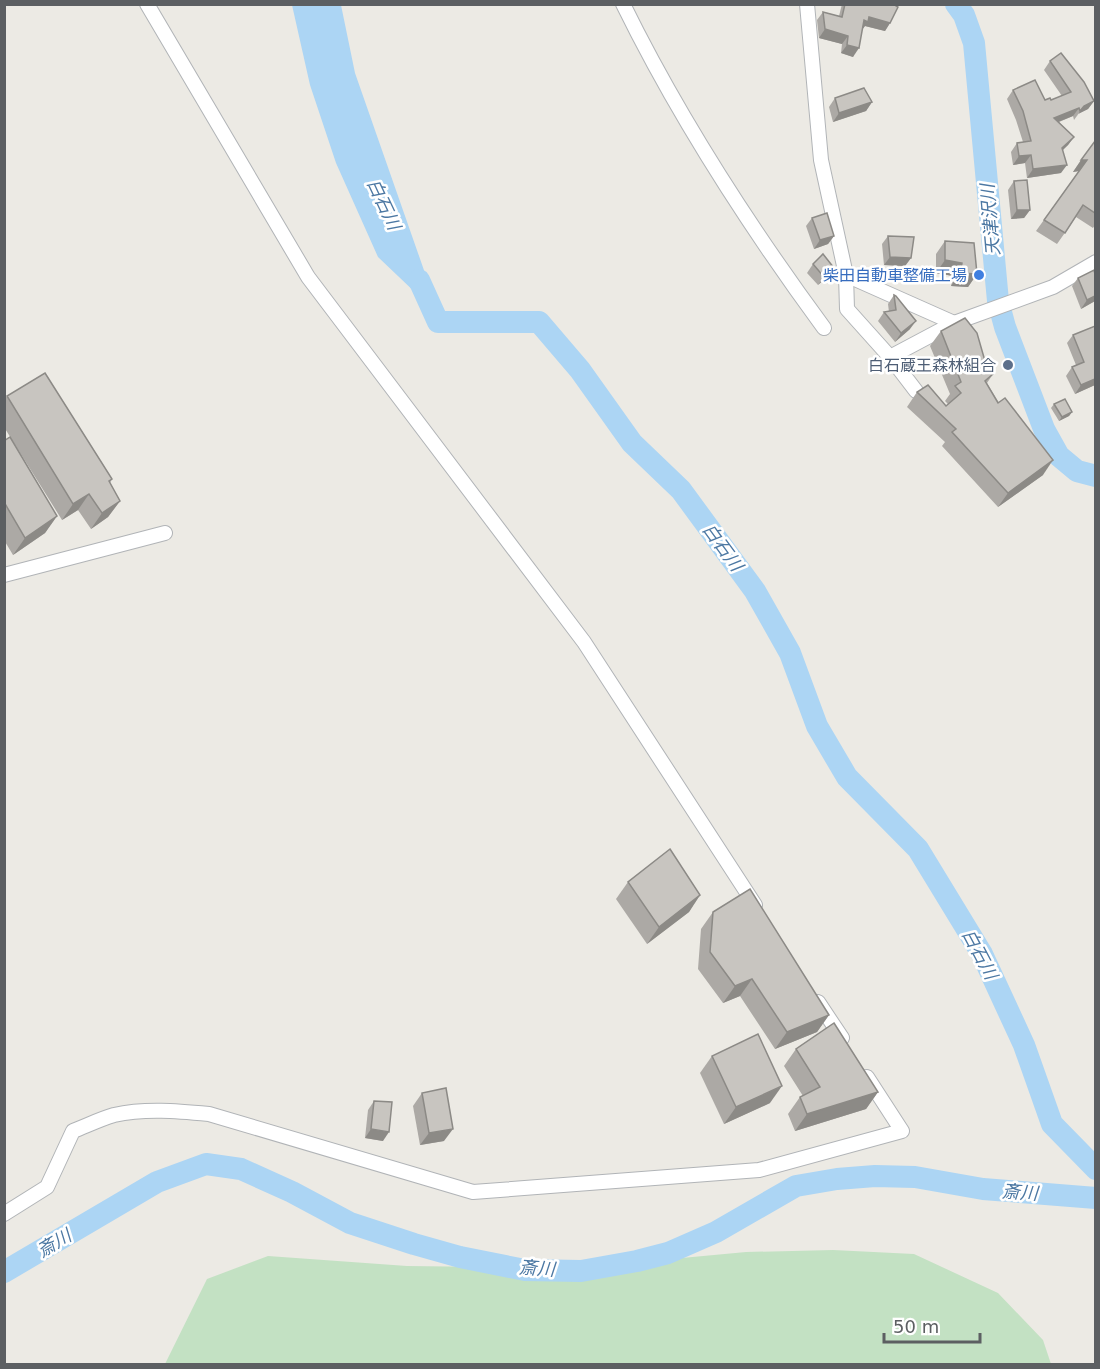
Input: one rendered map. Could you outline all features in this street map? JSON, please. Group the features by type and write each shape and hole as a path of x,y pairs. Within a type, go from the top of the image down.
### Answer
{"street":[{"path":"147,4 308,277 584,642 759,912"},
{"path":"623,4 665,84 720,176 779,267 824,328"},
{"path":"807,4 822,160 846,275 847,309 890,357 916,391"},
{"path":"890,357 954,323 1053,287 1095,262"},
{"path":"846,275 954,323"},
{"path":"4,575 165,533"},
{"path":"4,1214 47,1187 73,1131 113,1115 143,1111 171,1110 209,1114 473,1192 759,1170 902,1131 811,992"}],"green space":[{"path":"833,1250 914,1254 998,1293 1043,1340 1051,1364 165,1364 207,1279 268,1256 407,1266 575,1268 746,1252"}],"water":[{"path":"292,5 341,5 355,73 440,316 378,257 336,163 310,85"}],"building":[{"path":"845,4 893,4 898,7 890,23 869,17 868,22 864,20 859,48 847,45 848,36 825,29 823,12 842,17"},
{"path":"1061,53 1084,82 1094,101 1080,111 1079,108 1054,118 1074,137 1062,148 1067,165 1033,169 1031,155 1019,156 1017,143 1031,141 1023,111 1013,90 1035,80 1045,100 1071,92 1050,61"},
{"path":"864,88 872,102 839,113 835,98"},
{"path":"1095,141 1095,213 1083,205 1065,233 1044,220 1087,160 1081,160"},
{"path":"1027,180 1030,210 1017,210 1014,181"},
{"path":"827,213 834,236 820,240 812,218"},
{"path":"888,236 914,237 911,258 890,257"},
{"path":"945,241 974,243 977,274 960,273 962,263 945,260"},
{"path":"823,254 834,268 824,277 813,264"},
{"path":"1094,270 1095,296 1087,300 1078,278"},
{"path":"894,295 916,321 901,333 884,312 896,310"},
{"path":"965,318 977,333 987,368 993,374 985,381 998,403 1005,398 1053,460 1008,493 952,432 956,429 917,392 928,385 946,406 961,393 955,386 961,382 941,331"},
{"path":"1095,326 1095,379 1081,385 1072,367 1084,362 1073,335"},
{"path":"45,373 112,479 109,481 120,501 102,513 89,494 73,504 7,396"},
{"path":"1065,399 1072,412 1062,417 1054,404"},
{"path":"10,437 57,516 25,538 4,502 4,441"},
{"path":"670,849 700,895 659,927 628,882"},
{"path":"750,889 829,1015 787,1032 752,979 735,986 710,952 713,912"},
{"path":"834,1023 878,1092 807,1114 800,1097 820,1087 796,1049"},
{"path":"758,1034 782,1086 736,1107 712,1056"},
{"path":"446,1088 453,1129 429,1133 422,1093"},
{"path":"374,1101 392,1102 389,1132 371,1129"}],"waterway":[{"name":"天津沢川","path":"956,4 964,15 974,43 998,301 1005,327 1044,429 1059,456 1077,471 1096,476"},
{"name":"白石川","path":"419,280 438,322 539,322 580,370 632,443 681,490 755,591 790,653 817,726 847,777 918,849 982,954 1024,1045 1052,1124 1096,1169"},
{"name":"斎川","path":"4,1272 157,1182 206,1164 241,1169 292,1192 350,1223 460,1257 525,1270 581,1271 668,1253 716,1232 796,1186 837,1179 875,1176 915,1177 983,1189 1096,1198"}],"place":[{"name":"柴田自動車整備工場","path":"979,275"},
{"name":"白石蔵王森林組合","path":"1008,365"}]}
